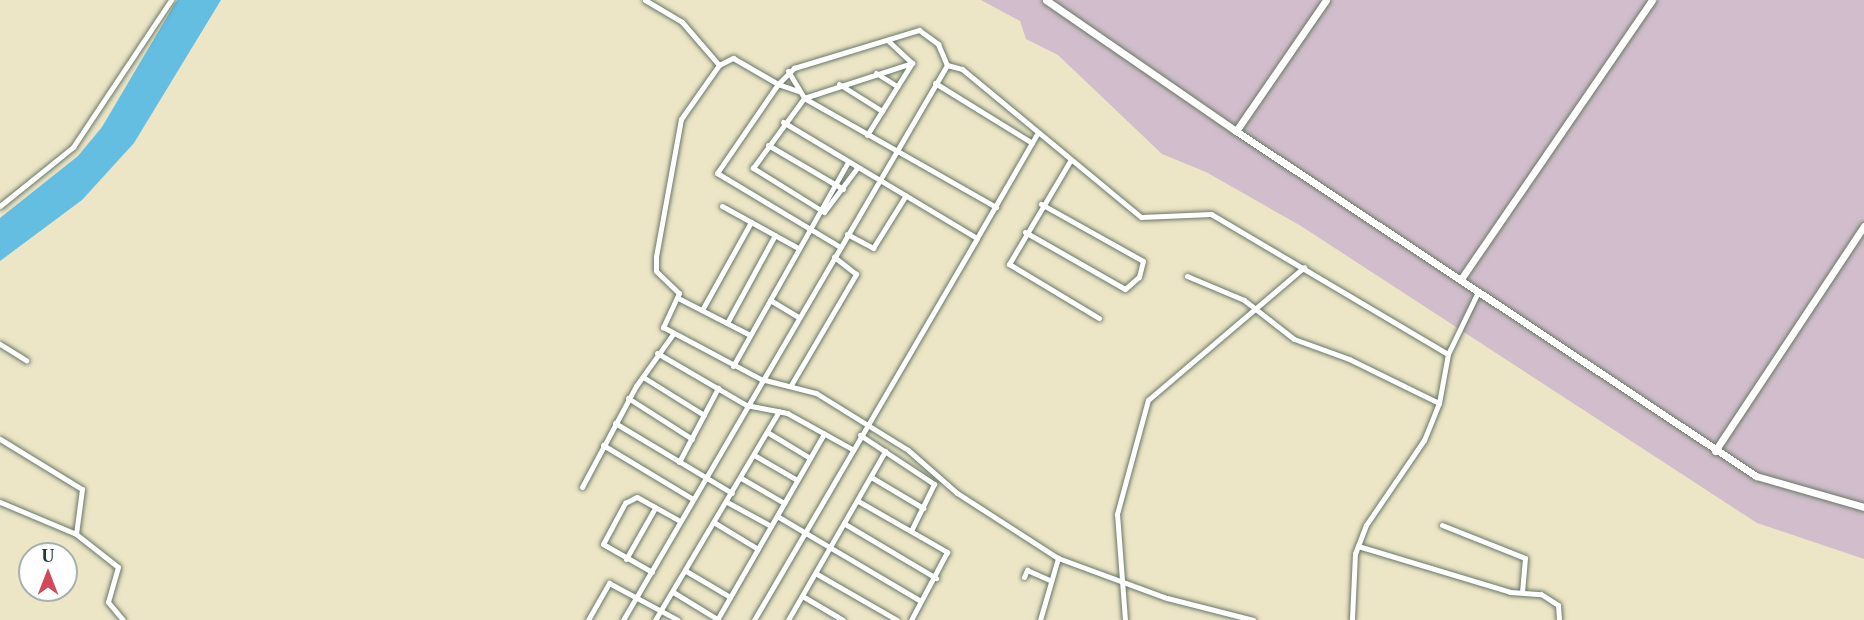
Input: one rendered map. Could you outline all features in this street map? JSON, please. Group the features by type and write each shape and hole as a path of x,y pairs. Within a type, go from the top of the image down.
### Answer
{"street":[{"path":"0,206 80,138 171,0"},
{"path":"645,0 682,22 719,65"},
{"path":"1046,0 1236,131 1461,279 1715,451 1780,487 1864,507"},
{"path":"1236,131 1326,0"},
{"path":"1461,279 1652,0"},
{"path":"840,247 717,173 788,71 919,30 938,44 947,65"},
{"path":"888,41 912,63"},
{"path":"582,487 628,399 657,353 668,331 678,298 678,289 655,268 665,196 681,119 719,65 734,58 778,84 798,91"},
{"path":"856,168 828,211 820,210 753,169 783,122 804,98 839,84 912,63"},
{"path":"867,135 912,63"},
{"path":"623,620 761,379 947,65"},
{"path":"947,65 962,69 1037,134 1140,217 1211,214 1448,354"},
{"path":"788,71 804,98 996,207"},
{"path":"876,73 897,86"},
{"path":"935,82 1032,143"},
{"path":"839,84 882,111"},
{"path":"783,122 856,168 977,238"},
{"path":"754,620 1037,134"},
{"path":"768,145 843,189"},
{"path":"1070,161 1041,204 1008,264 1099,318"},
{"path":"734,366 848,162"},
{"path":"847,234 873,248 906,195"},
{"path":"1025,232 1125,289 1139,277 1143,261 1041,204"},
{"path":"722,206 798,248"},
{"path":"702,310 751,222"},
{"path":"1715,451 1864,226"},
{"path":"727,323 775,235"},
{"path":"790,385 856,274 834,257"},
{"path":"1125,620 1117,514 1148,400 1253,307 1304,267"},
{"path":"1187,276 1253,307 1293,339 1349,359 1439,404"},
{"path":"1352,620 1351,576 1366,525 1416,454 1439,404 1448,354 1478,292"},
{"path":"678,298 750,335"},
{"path":"770,300 798,317"},
{"path":"668,331 761,379 806,388 908,450 1020,537 1058,558 1121,583 1253,620"},
{"path":"0,344 26,360"},
{"path":"657,353 746,405 779,411 852,449"},
{"path":"643,377 704,415"},
{"path":"679,462 718,388"},
{"path":"628,399 692,438"},
{"path":"655,620 715,523 779,411"},
{"path":"615,423 732,493"},
{"path":"767,432 810,458"},
{"path":"673,592 717,620 824,434"},
{"path":"860,435 932,481 923,508 911,531"},
{"path":"0,439 80,485 76,534"},
{"path":"603,445 693,499"},
{"path":"791,619 885,452"},
{"path":"754,455 797,480"},
{"path":"741,477 784,503"},
{"path":"871,477 923,508"},
{"path":"652,572 603,544 625,503 634,496 680,521"},
{"path":"858,501 947,552 936,578 911,620"},
{"path":"0,502 76,534 118,567 108,602 123,620"},
{"path":"727,502 771,526"},
{"path":"626,559 655,508"},
{"path":"777,516 804,534 921,600"},
{"path":"715,523 758,549"},
{"path":"845,524 936,578"},
{"path":"1442,525 1525,558 1522,592"},
{"path":"1358,546 1551,598 1559,608 1560,620"},
{"path":"1040,620 1049,580 1058,558"},
{"path":"1024,577 1027,570 1049,580"},
{"path":"686,571 730,597"},
{"path":"817,574 897,620"},
{"path":"588,620 609,583 678,620"},
{"path":"804,597 843,620"}],"shaded area":[{"path":"981,0 1864,0 1864,559 1757,523 1301,226 1206,172 1162,154 1058,55 1026,39 1020,21"}],"water":[{"path":"177,0 221,0 134,143 82,200 0,261 0,218 78,156 102,127"}]}
